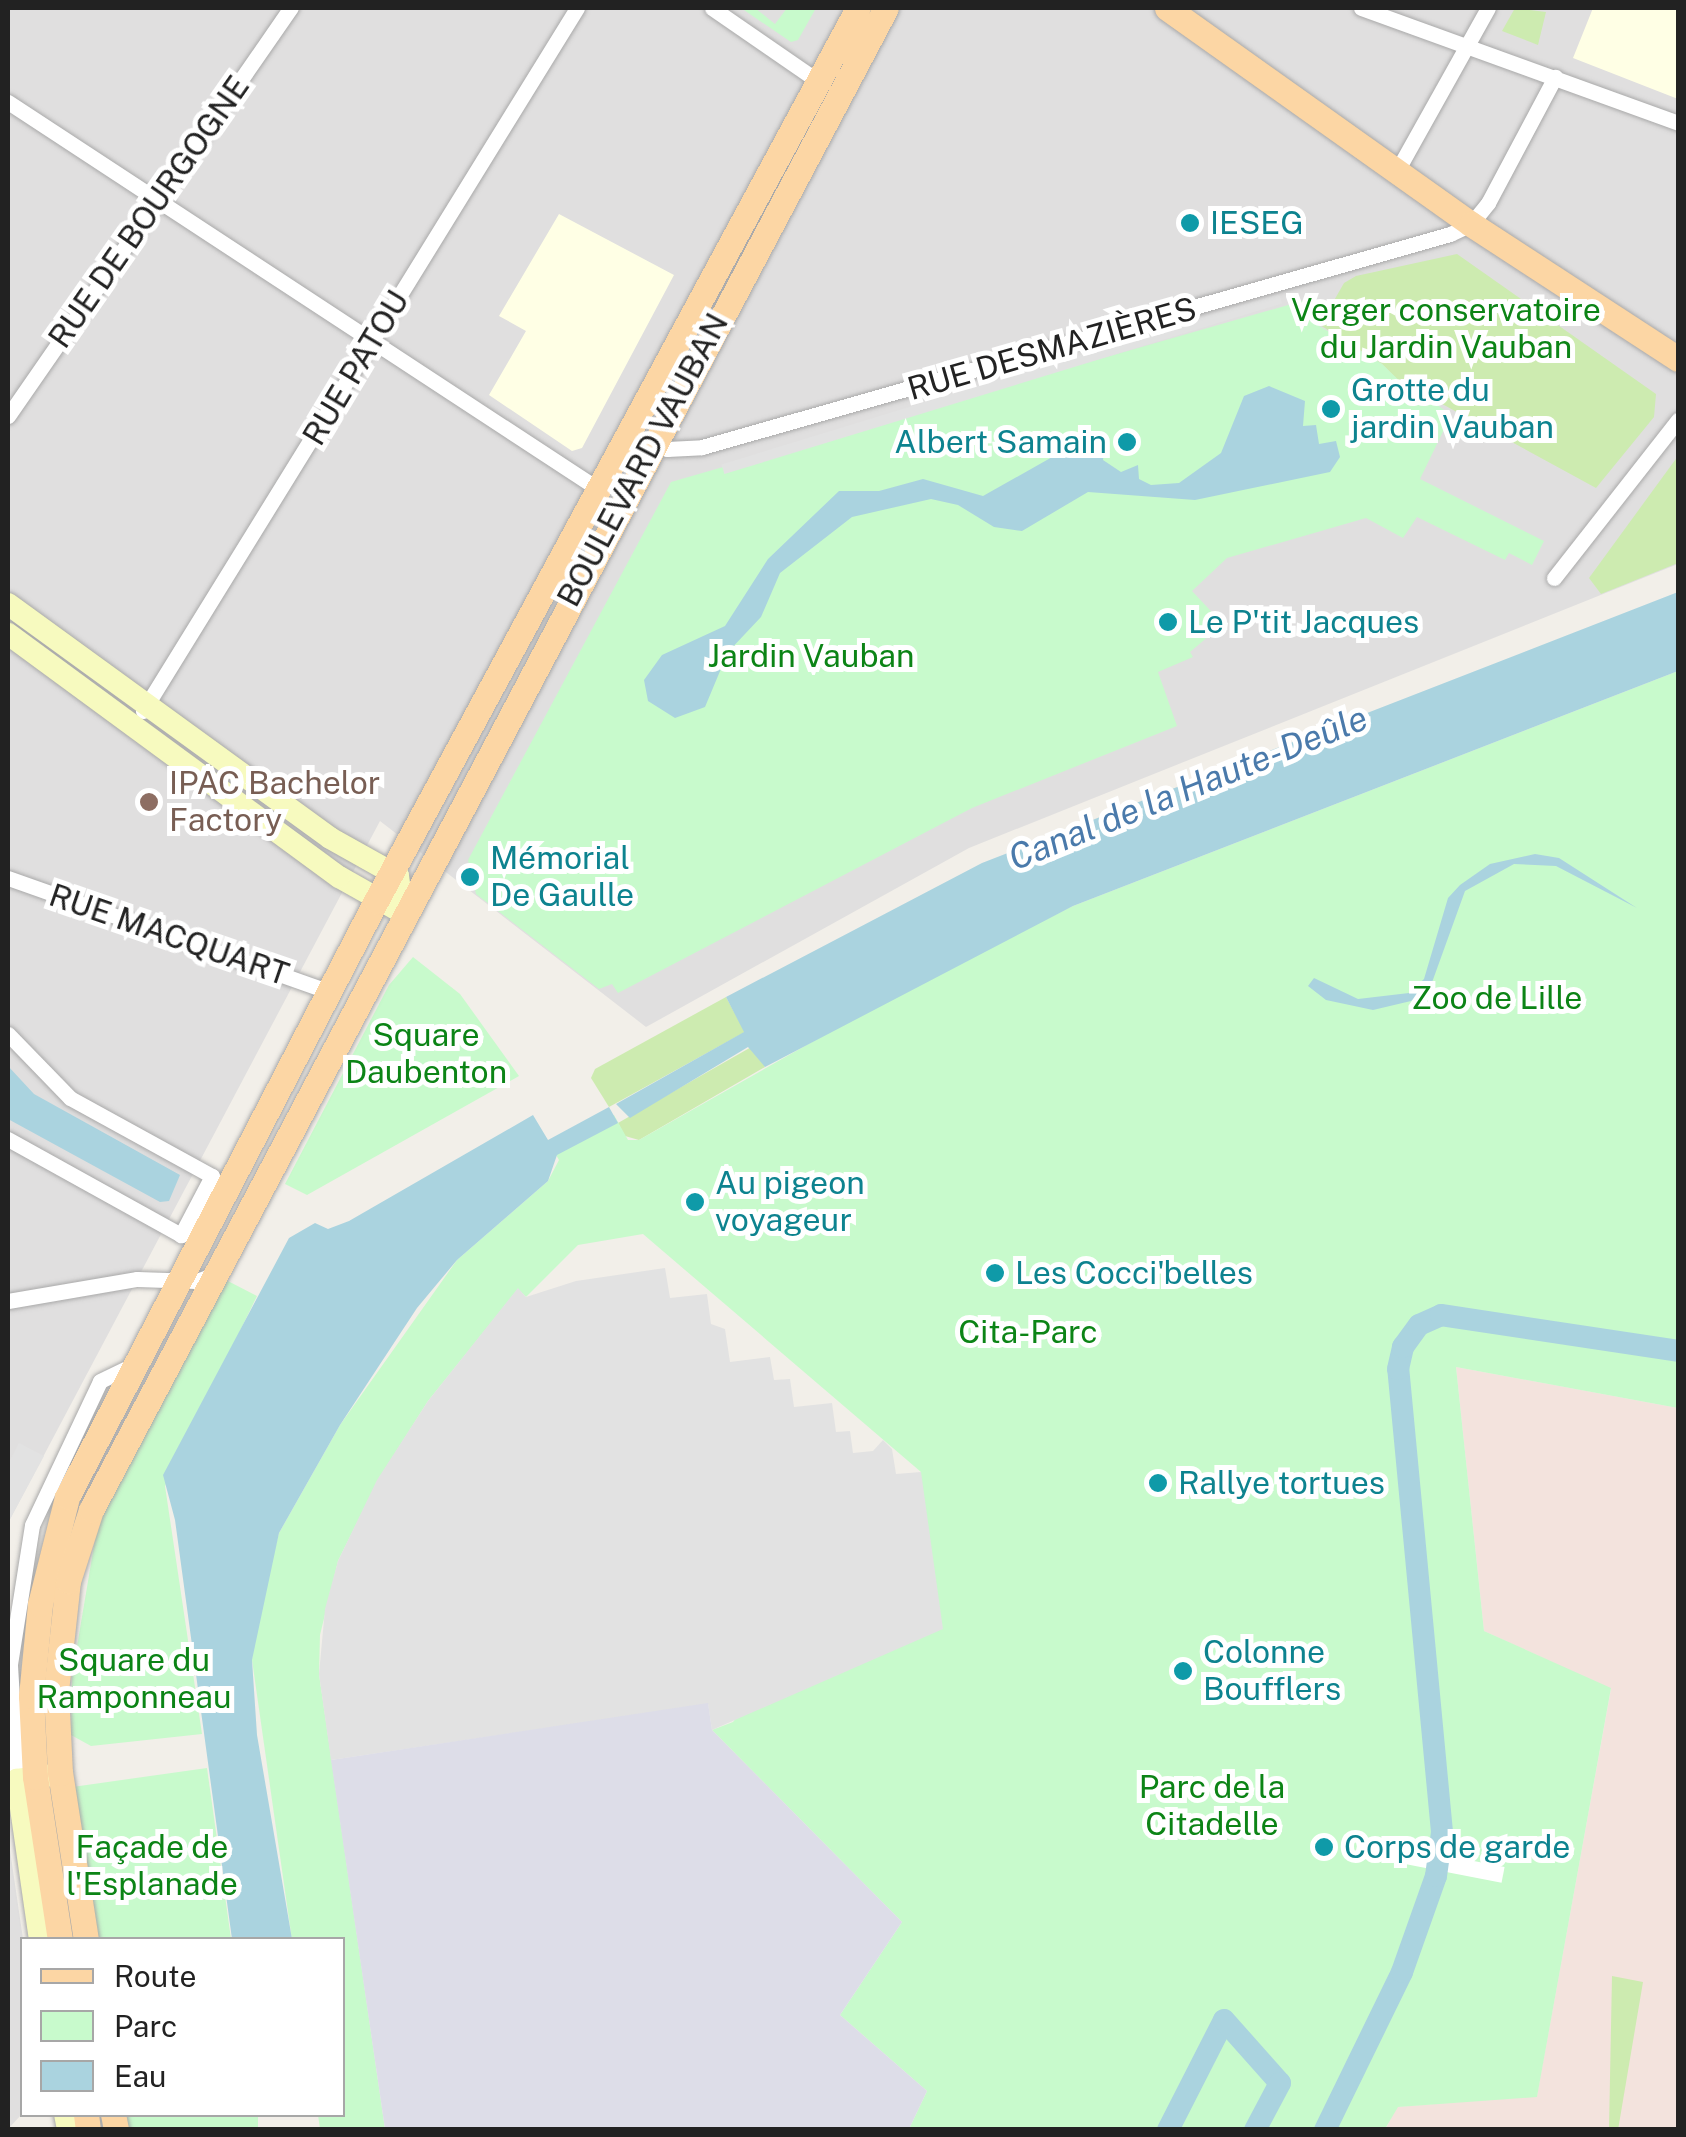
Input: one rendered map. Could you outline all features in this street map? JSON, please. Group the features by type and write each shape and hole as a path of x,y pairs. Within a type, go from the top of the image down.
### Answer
{"main road":[{"name":"BOULEVARD VAUBAN","path":"403,913 858,8"},
{"name":"BOULEVARD VAUBAN","path":"376,901 600,491 639,442 886,8"},
{"path":"1167,8 1472,224 1678,359"},
{"path":"1472,224 1513,263 1678,376"},
{"path":"8,604 139,716 376,901 403,913"},
{"path":"8,634 330,838 393,873 404,888 403,913 110,1469 78,1547 56,1672 30,1778 59,1937"},
{"path":"40,1937 30,1778 33,1658 52,1543 75,1478 174,1281 376,901"},
{"path":"30,1778 85,1937"}],"street":[{"name":"RUE DE BOURGOGNE","path":"8,416 291,8"},
{"name":"RUE PATOU","path":"139,716 577,8"},
{"path":"712,8 818,81"},
{"path":"1361,8 1678,124"},
{"path":"1398,169 1488,8"},
{"path":"1472,224 1555,77"},
{"path":"8,102 600,491"},
{"name":"RUE DESMAZIÈRES","path":"639,442 702,447 1472,224"},
{"path":"1554,578 1678,420"},
{"name":"RUE MACQUART","path":"8,878 330,992"},
{"path":"8,1034 70,1098 212,1176 181,1235 8,1140"},
{"path":"8,1301 213,1275"}],"shaded area":[{"path":"8,8 1678,8 1678,564 969,848 646,1027 380,821 8,1523"},
{"path":"1593,8 1678,8 1678,99 1573,58"},
{"path":"559,214 674,275 582,448 572,451 489,395 526,331 499,316"},
{"path":"1279,294 1282,304 724,474 721,464"},
{"path":"665,1268 670,1298 707,1294 711,1324 725,1329 730,1362 770,1357 774,1380 790,1379 794,1407 832,1403 836,1432 850,1431 853,1453 873,1451 883,1440 892,1449 896,1474 921,1472 943,1629 712,1730 708,1704 331,1760 319,1674 325,1609 338,1561 377,1480 428,1401 518,1288 526,1297 576,1281"},
{"path":"1456,1367 1678,1408 1678,2129 1385,2130 1397,2107 1537,2096 1611,1689 1484,1631"},
{"path":"19,1443 44,1456 8,1523 8,1464"},
{"path":"708,1703 712,1730 902,1922 840,2015 927,2091 909,2129 385,2129 331,1760"},
{"path":"8,1837 23,1937 20,2116 8,2129"}],"green space":[{"path":"741,8 755,8 775,24 787,8 816,8 798,40 791,42"},
{"path":"1515,8 1546,12 1538,45 1502,31"},
{"name":"Verger conservatoire du Jardin Vauban","path":"1457,254 1656,394 1654,417 1596,488 1422,393 1417,399 1382,364 1320,325 1344,283 1356,276"},
{"name":"Jardin Vauban","path":"1309,299 1318,305 1311,321 1382,364 1417,398 1421,393 1451,415 1420,479 1544,541 1532,565 1509,553 1505,560 1417,517 1403,538 1366,518 1227,558 1192,591 1223,624 1190,652 1193,657 1158,672 1177,726 972,808 618,993 612,984 599,989 476,894 468,860 671,482"},
{"path":"1678,456 1678,563 1601,594 1589,578"},
{"name":"Parc de la Citadelle","path":"1678,671 1678,1408 1456,1367 1484,1631 1611,1688 1537,2097 1398,2107 1385,2129 909,2129 927,2091 840,2015 902,1922 712,1730 733,1722 921,1472 643,1234 578,1245 526,1297 518,1289 428,1401 378,1480 338,1561 320,1635 319,1674 385,2129 320,2129 318,2117 345,2117 345,1937 292,1937 252,1660 255,1628 279,1533 340,1425 457,1260 548,1181 559,1160 552,1148 614,1115 628,1140 639,1140 918,982 1073,906"},
{"name":"Square Daubenton","path":"413,957 460,994 519,1076 307,1195 285,1184 389,985"},
{"path":"726,997 745,1032 609,1107 591,1078 595,1069"},
{"path":"753,1046 765,1067 639,1140 625,1136 618,1123"},
{"name":"Square du Ramponneau","path":"224,1279 257,1296 165,1486 202,1734 91,1746 71,1735 72,1676 98,1522"},
{"name":"Façade de l'Esplanade","path":"207,1768 231,1937 95,1937 74,1787"},
{"path":"1612,1976 1643,1982 1618,2130 1609,2129"},
{"path":"119,2117 258,2117 258,2129 119,2129"}],"water":[{"path":"1269,386 1305,401 1303,426 1316,425 1319,444 1336,441 1340,457 1330,472 1195,500 1088,492 1022,531 994,527 958,505 931,499 852,517 780,573 761,617 728,652 705,707 675,718 648,701 644,680 662,655 725,626 768,559 839,491 879,491 923,479 983,496 1054,456 1086,450 1104,452 1103,460 1121,472 1138,465 1139,479 1151,485 1179,483 1221,453 1244,396"},
{"name":"Canal de la Haute-Deûle","path":"1678,592 1678,671 1073,906 765,1067 748,1047 630,1118 616,1104 744,1032 726,997 982,863"},
{"path":"1535,854 1559,858 1637,908 1556,866 1514,864 1465,891 1430,988 1411,1001 1373,1010 1326,1000 1308,986 1314,978 1358,999 1409,993 1424,979 1448,898 1490,864"},
{"path":"8,1066 34,1094 180,1175 169,1201 160,1202 8,1119"},
{"path":"609,1107 618,1123 557,1155 548,1181 457,1260 417,1308 340,1425 279,1533 252,1660 257,1735 292,1937 232,1937 175,1520 163,1475 289,1238 315,1223 328,1229 349,1221 533,1115 548,1140"}],"pier":[{"path":"1376,1842 1505,1867 1502,1883 1373,1858"}],"waterway":[{"path":"1325,2130 1402,1972 1436,1876 1442,1832 1398,1369 1403,1347 1419,1325 1441,1315 1678,1351"},
{"path":"1168,2130 1224,2020 1280,2083 1255,2130"}],"place":[{"name":"IESEG","path":"1190,223"},
{"name":"Grotte du jardin Vauban","path":"1331,409"},
{"name":"Albert Samain","path":"1127,442"},
{"name":"Le P'tit Jacques","path":"1168,622"},
{"name":"IPAC Bachelor Factory","path":"149,802"},
{"name":"Mémorial De Gaulle","path":"470,877"},
{"name":"Au pigeon voyageur","path":"695,1202"},
{"name":"Les Cocci'belles","path":"995,1273"},
{"name":"Rallye tortues","path":"1158,1483"},
{"name":"Colonne Boufflers","path":"1183,1671"},
{"name":"Corps de garde","path":"1324,1847"}],"park label":[{"name":"Zoo de Lille","path":"1497,998"},
{"name":"Cita-Parc","path":"1028,1332"}]}
